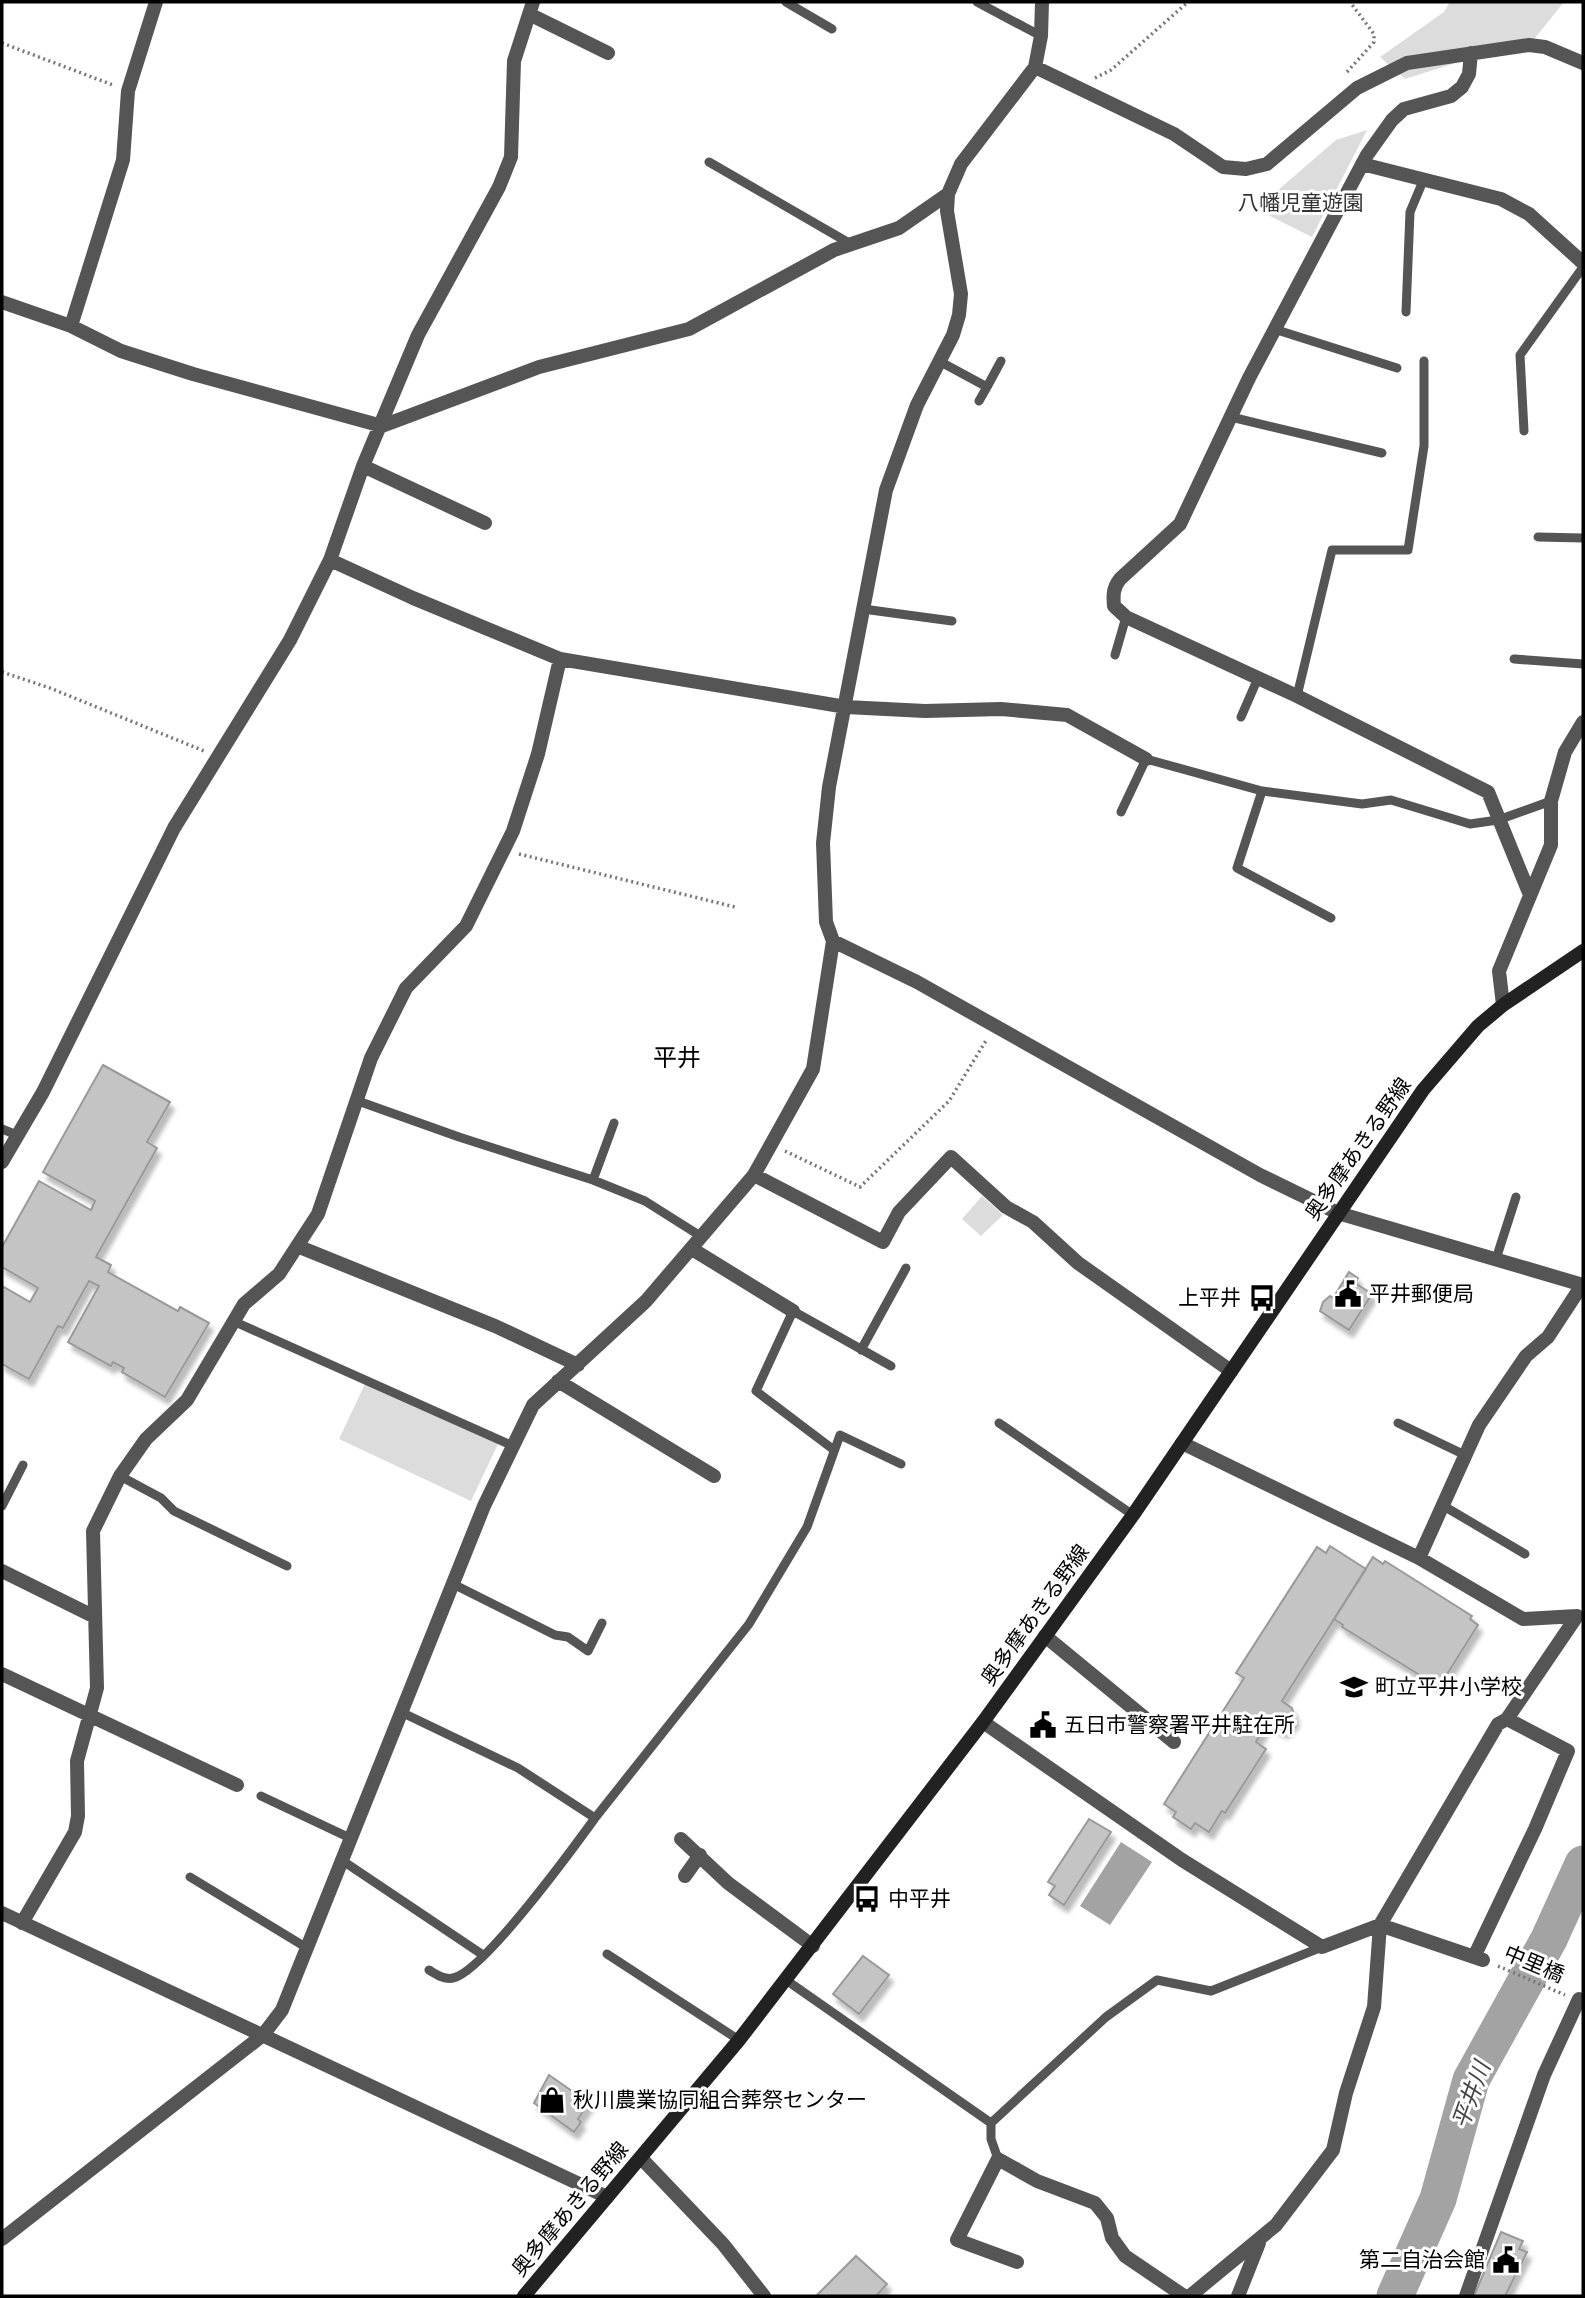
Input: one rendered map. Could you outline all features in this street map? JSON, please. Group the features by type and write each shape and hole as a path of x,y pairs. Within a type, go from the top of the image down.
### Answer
{"main road":[{"name":"奥多摩あきる野線","path":"524,2296 739,2040 983,1722 1133,1515 1423,1090 1478,1026 1503,1005 1578,955"}],"street":[{"path":"71,326 123,160 128,91 156,2"},
{"path":"2,2239 263,2035 282,2010 340,1860 455,1585 484,1506 533,1405 646,1301 702,1237 754,1174 813,1069 833,942 826,922 823,843 830,787 863,609 886,490 917,405 956,325 961,294 947,211 948,194 961,164 1035,67 1041,36 1042,2"},
{"path":"2,1162 80,1019 174,828 290,640 330,560 362,466 382,426 418,335 499,187 511,157 514,61 531,8 608,53"},
{"path":"1035,67 1174,134 1223,167 1246,169 1267,164 1357,88 1407,63 1529,45 1545,47 1583,63"},
{"path":"1471,53 1469,74 1462,87 1451,96 1404,109 1392,120 1362,164 1274,329 1180,524 1114,588 1114,606 1126,617 1297,696 1488,792 1530,895"},
{"path":"1362,164 1501,199 1529,214 1583,265"},
{"path":"2,302 71,326 121,351 382,426 539,367 689,329 719,310 849,243 899,228 948,194"},
{"path":"362,466 485,523"},
{"path":"330,560 560,659 846,707 925,711 1001,709 1067,715 1146,760"},
{"path":"22,1923 75,1832 78,1816 77,1761 97,1688 93,1616 93,1531 120,1476 146,1439 187,1400 244,1304 279,1274 318,1214 371,1058 406,988 466,926 513,831 538,754 560,659"},
{"path":"1503,1005 1499,971 1551,845 1551,801 1565,752 1583,722"},
{"path":"833,942 917,982 1260,1175 1338,1213 1583,1285 1548,1337 1527,1356 1479,1425 1419,1558"},
{"path":"754,1174 883,1242 899,1212 951,1157 1006,1208 1033,1222 1078,1263 1231,1371"},
{"path":"297,1246 495,1326 578,1365"},
{"path":"692,1249 793,1311"},
{"path":"558,1381 714,1476"},
{"path":"1182,1443 1419,1558 1523,1619 1577,1616 1507,1720 1498,1724 1380,1925 1374,2007 1346,2093 1333,2150 1276,2225 1260,2241 1190,2296"},
{"path":"2,1571 93,1616"},
{"path":"1045,1636 1174,1742"},
{"path":"2,1674 237,1785"},
{"path":"983,1722 1172,1854 1322,1947 1380,1925 1479,1959 1568,1751 1507,1720"},
{"path":"681,1839 728,1883 813,1946"},
{"path":"685,1876 701,1855"},
{"path":"2,1913 607,2197"},
{"path":"1466,2296 1544,2075 1578,1998"},
{"path":"641,2158 723,2244 764,2296"},
{"path":"1017,2262 957,2240 998,2159 1037,2181 1095,2203 1107,2218 1112,2238 1125,2256 1184,2296"},
{"path":"1238,2296 1260,2241"}],"lane":[{"path":"786,2 832,29"},
{"path":"977,2 1041,36"},
{"path":"709,162 849,243"},
{"path":"1406,312 1410,212 1423,181"},
{"path":"1524,431 1520,355 1583,265"},
{"path":"1274,329 1397,368"},
{"path":"939,361 987,387"},
{"path":"979,401 1001,361"},
{"path":"1297,696 1332,550 1409,550 1424,446 1424,361"},
{"path":"1231,417 1382,453"},
{"path":"1538,537 1583,538"},
{"path":"863,609 952,621"},
{"path":"1115,655 1126,617"},
{"path":"1514,659 1583,664"},
{"path":"1241,717 1258,678"},
{"path":"1121,812 1146,760 1262,790 1362,804 1391,800 1470,824 1498,820 1551,801"},
{"path":"1262,790 1237,868 1331,918"},
{"path":"358,1101 593,1180 645,1201 702,1237"},
{"path":"593,1180 614,1123"},
{"path":"2,1129 17,1135"},
{"path":"1496,1259 1516,1197"},
{"path":"861,1350 906,1268"},
{"path":"834,1450 756,1391 793,1311 891,1366"},
{"path":"233,1321 513,1446"},
{"path":"999,1423 1133,1515"},
{"path":"1398,1423 1465,1455"},
{"path":"429,1970 442,1978 455,1978 483,1955 553,1875 749,1623 807,1527 840,1435 901,1464"},
{"path":"2,1506 23,1465"},
{"path":"120,1476 161,1498 174,1511 287,1566"},
{"path":"1443,1506 1525,1554"},
{"path":"455,1585 555,1635 568,1637 588,1651 602,1623"},
{"path":"403,1713 518,1768 595,1818"},
{"path":"261,1796 350,1838"},
{"path":"340,1860 483,1955"},
{"path":"190,1877 307,1948"},
{"path":"998,2159 991,2138 991,2123 1106,2017 1157,1980 1212,1991 1322,1947"},
{"path":"607,1954 739,2040"},
{"path":"786,1980 991,2123"}],"path":[{"path":"1079,87 1111,70 1188,2"},
{"path":"1341,79 1374,43 1374,34 1350,2"},
{"path":"2,43 128,91"},
{"path":"2,672 50,688 216,756"},
{"path":"510,851 735,907"},
{"path":"771,1144 860,1187 949,1101 995,1026"},
{"name":"中里橋","path":"1479,1959 1578,1998"}],"green space":[{"path":"1450,2 1564,2 1535,38 1405,79 1380,57 1444,12"},
{"name":"八幡児童遊園","path":"1367,130 1312,237 1256,209 1336,140"},
{"path":"982,1196 1003,1215 981,1236 962,1219"},
{"path":"365,1384 498,1444 471,1501 339,1439"}],"shaded area":[{"path":"1121,1842 1152,1862 1110,1925 1080,1906"}],"building":[{"path":"103,1065 170,1102 147,1142 157,1148 96,1257 111,1265 108,1272 178,1311 180,1307 209,1323 165,1397 122,1372 124,1368 113,1362 111,1366 68,1342 99,1286 89,1281 63,1328 58,1326 29,1379 2,1364 2,1286 30,1302 38,1288 2,1267 2,1247 39,1181 91,1210 95,1201 43,1172"},
{"path":"1349,1272 1358,1278 1355,1283 1372,1294 1349,1330 1320,1311 1323,1302 1330,1296 1333,1298"},
{"path":"1330,1546 1366,1569 1282,1701 1292,1708 1295,1720 1284,1731 1267,1724 1256,1742 1266,1749 1225,1813 1222,1811 1209,1832 1195,1823 1191,1829 1173,1817 1176,1812 1164,1804 1244,1678 1236,1673 1317,1547 1326,1553"},
{"path":"1373,1557 1383,1564 1385,1561 1472,1616 1470,1619 1478,1625 1439,1687 1342,1627 1343,1625 1334,1619"},
{"path":"1089,1819 1111,1832 1064,1905 1049,1895 1055,1886 1048,1882"},
{"path":"863,1956 889,1975 859,2014 833,1994"},
{"path":"549,2075 589,2103 578,2119 581,2122 574,2132 534,2103"},
{"name":"第二自治会館","path":"1501,2232 1523,2241 1519,2249 1527,2252 1505,2296 1474,2296"},
{"path":"856,2256 887,2284 876,2296 816,2296"}],"waterway":[{"name":"平井川","path":"1395,2296 1438,2199 1471,2080 1549,1939 1583,1864"}],"place":[{"name":"平井郵便局","path":"1348,1294"},
{"name":"上平井","path":"1262,1298"},
{"name":"町立平井小学校","path":"1354,1687"},
{"name":"五日市警察署平井駐在所","path":"1043,1725"},
{"name":"中平井","path":"867,1899"},
{"name":"秋川農業協同組合葬祭センター","path":"552,2100"},
{"name":"第二自治会館","path":"1506,2260"}],"district":[{"name":"平井","path":"677,1058"}]}
